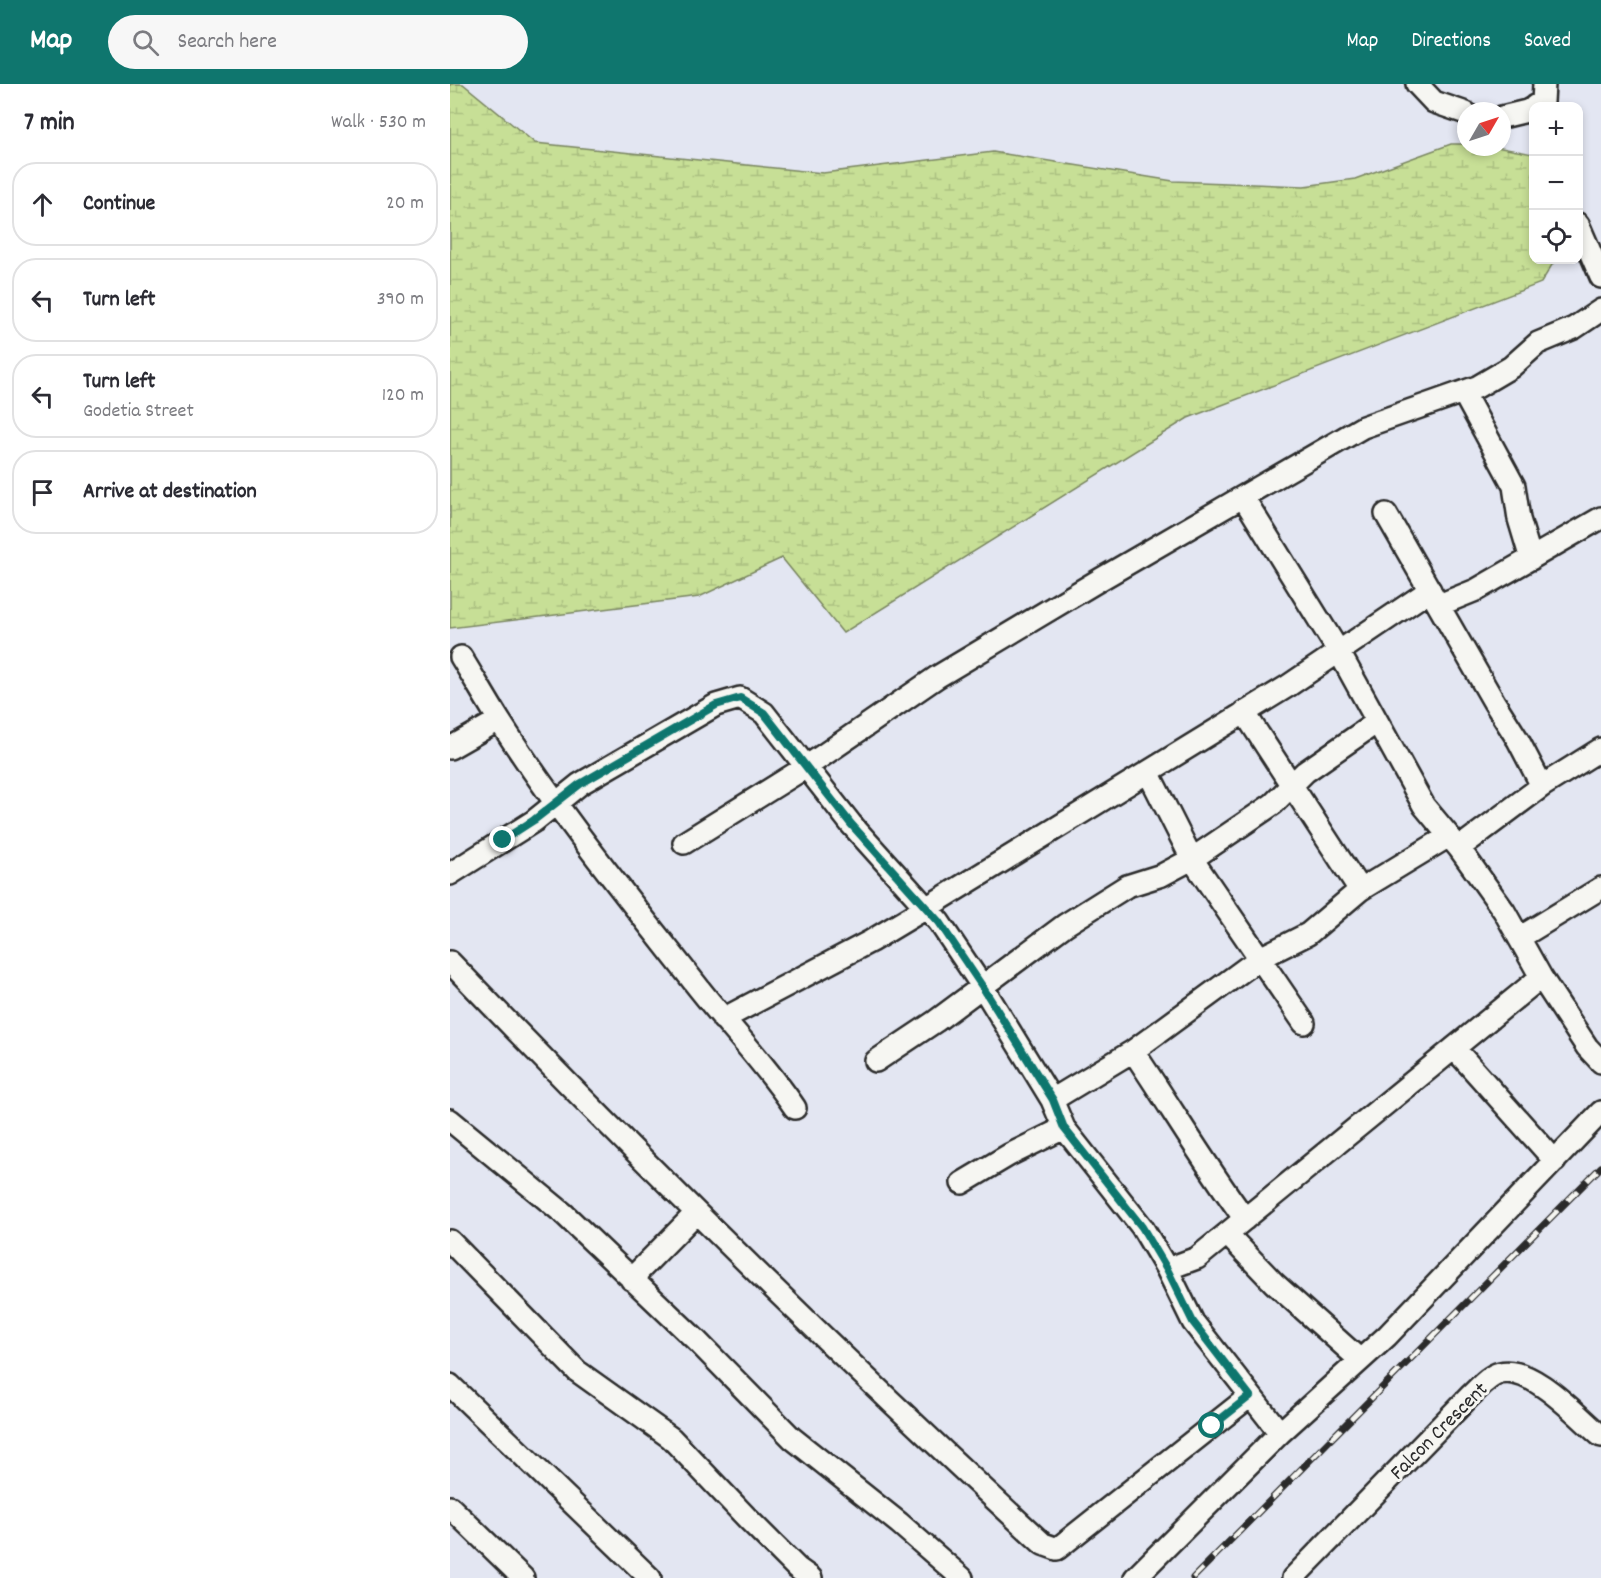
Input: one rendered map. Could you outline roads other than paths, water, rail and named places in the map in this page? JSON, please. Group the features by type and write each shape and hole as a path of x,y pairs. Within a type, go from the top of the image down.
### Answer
{"street":[{"path":"1417,84 1434,102 1457,110"},
{"path":"1543,102 1544,84"},
{"path":"1511,115 1529,112"},
{"path":"1583,236 1601,278"},
{"path":"684,843 806,766 937,677 1363,427 1477,387 1511,367 1538,343 1574,328 1601,310"},
{"path":"1463,392 1514,486 1519,519 1531,559"},
{"path":"1243,497 1339,652 1424,806 1454,842 1504,911 1541,977 1587,1047 1601,1062"},
{"path":"1386,513 1518,740 1542,786"},
{"path":"723,1019 871,941 927,908 1339,652 1435,598 1476,590 1601,518"},
{"path":"461,657 499,720 557,802 723,1019 778,1082 795,1108"},
{"path":"450,874 534,820 580,784 716,705 740,698 764,713 851,824 939,922 1053,1100 1064,1128 1142,1227 1167,1269 1193,1322 1280,1433"},
{"path":"1244,712 1360,890"},
{"path":"450,748 499,720"},
{"path":"876,1061 936,1021 1065,925 1127,886 1162,875 1192,859 1273,804 1305,772 1377,722"},
{"path":"1053,1100 1133,1051 1260,958 1308,934 1360,890 1454,842 1601,749"},
{"path":"1148,772 1192,859 1304,1023"},
{"path":"1519,938 1601,888"},
{"path":"450,962 696,1213 922,1432 1043,1544 1058,1549 1250,1396"},
{"path":"1167,1269 1197,1258 1541,977"},
{"path":"1454,1048 1555,1161"},
{"path":"1133,1051 1215,1179 1245,1219"},
{"path":"1135,1578 1280,1433 1387,1336 1601,1112"},
{"path":"450,1120 563,1213 698,1341 792,1438 899,1523 962,1578"},
{"path":"962,1183 1009,1155 1064,1128"},
{"path":"631,1279 696,1213"},
{"path":"1227,1234 1274,1283 1360,1360"},
{"path":"450,1241 577,1371 671,1438 748,1519 797,1568 811,1578"},
{"name":"Falcon Crescent","path":"1293,1578 1470,1396 1492,1377 1510,1372 1531,1379 1601,1436"},
{"path":"450,1385 650,1578"},
{"path":"450,1508 523,1578"}],"railway":[{"path":"1193,1578 1601,1167"}]}
